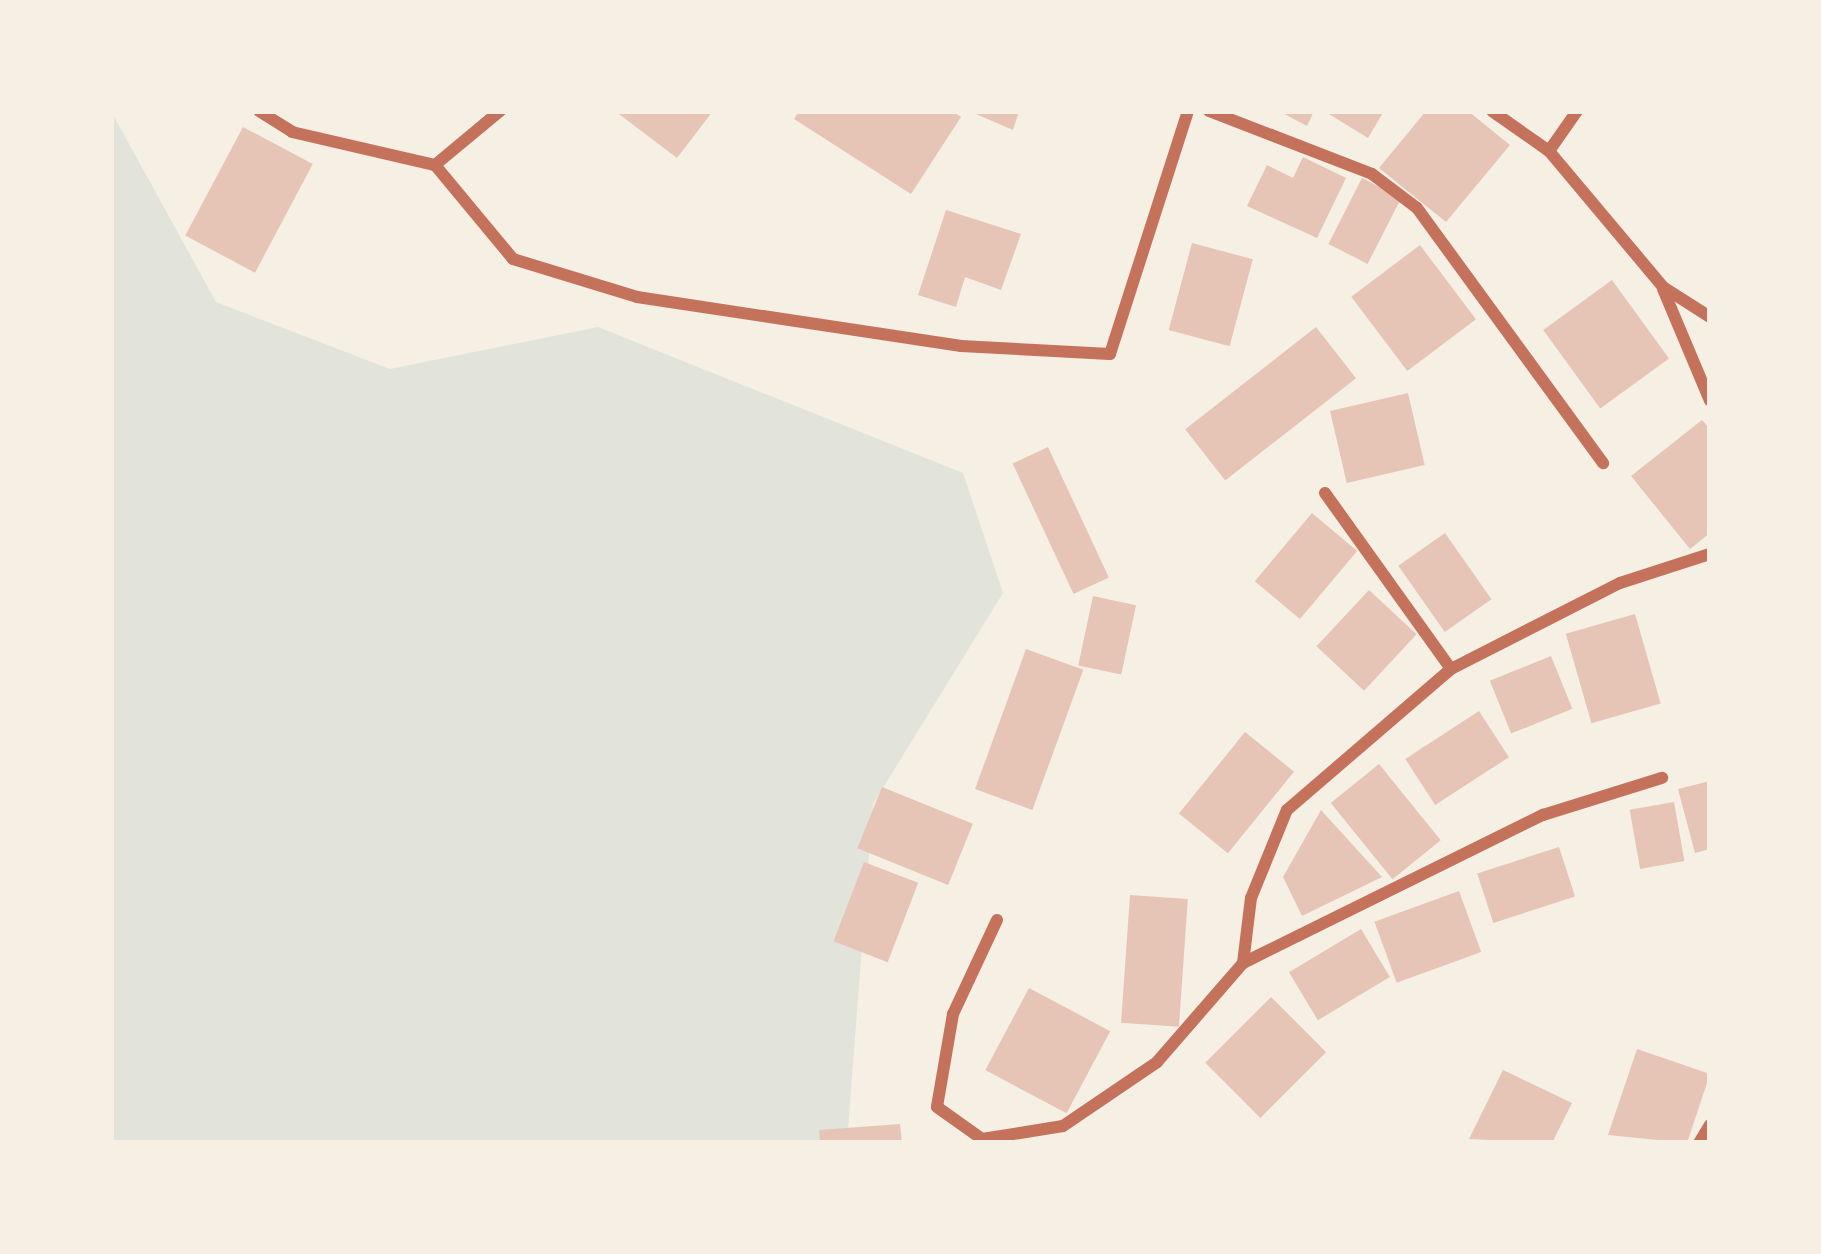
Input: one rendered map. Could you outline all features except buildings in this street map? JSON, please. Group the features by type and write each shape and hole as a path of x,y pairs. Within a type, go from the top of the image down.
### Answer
{"street":[{"path":"259,111 292,132 435,165 514,259 637,297 961,346 1110,354 1188,111"},
{"path":"435,165 500,111"},
{"path":"1209,111 1372,174 1417,208 1603,463"},
{"path":"1492,111 1549,151 1663,287 1710,401"},
{"path":"1549,151 1577,111"},
{"path":"1663,287 1710,316"},
{"path":"1325,493 1450,669"},
{"path":"1243,963 1251,898 1287,810 1450,669 1620,583 1710,554"},
{"path":"997,920 953,1014 938,1107 982,1138 1063,1126 1157,1062 1243,963 1543,815 1662,778"},
{"path":"1699,1143 1710,1125"}],"shaded area":[{"path":"111,111 216,302 390,369 598,327 963,473 1003,593 873,804 847,1143 111,1143"}]}
